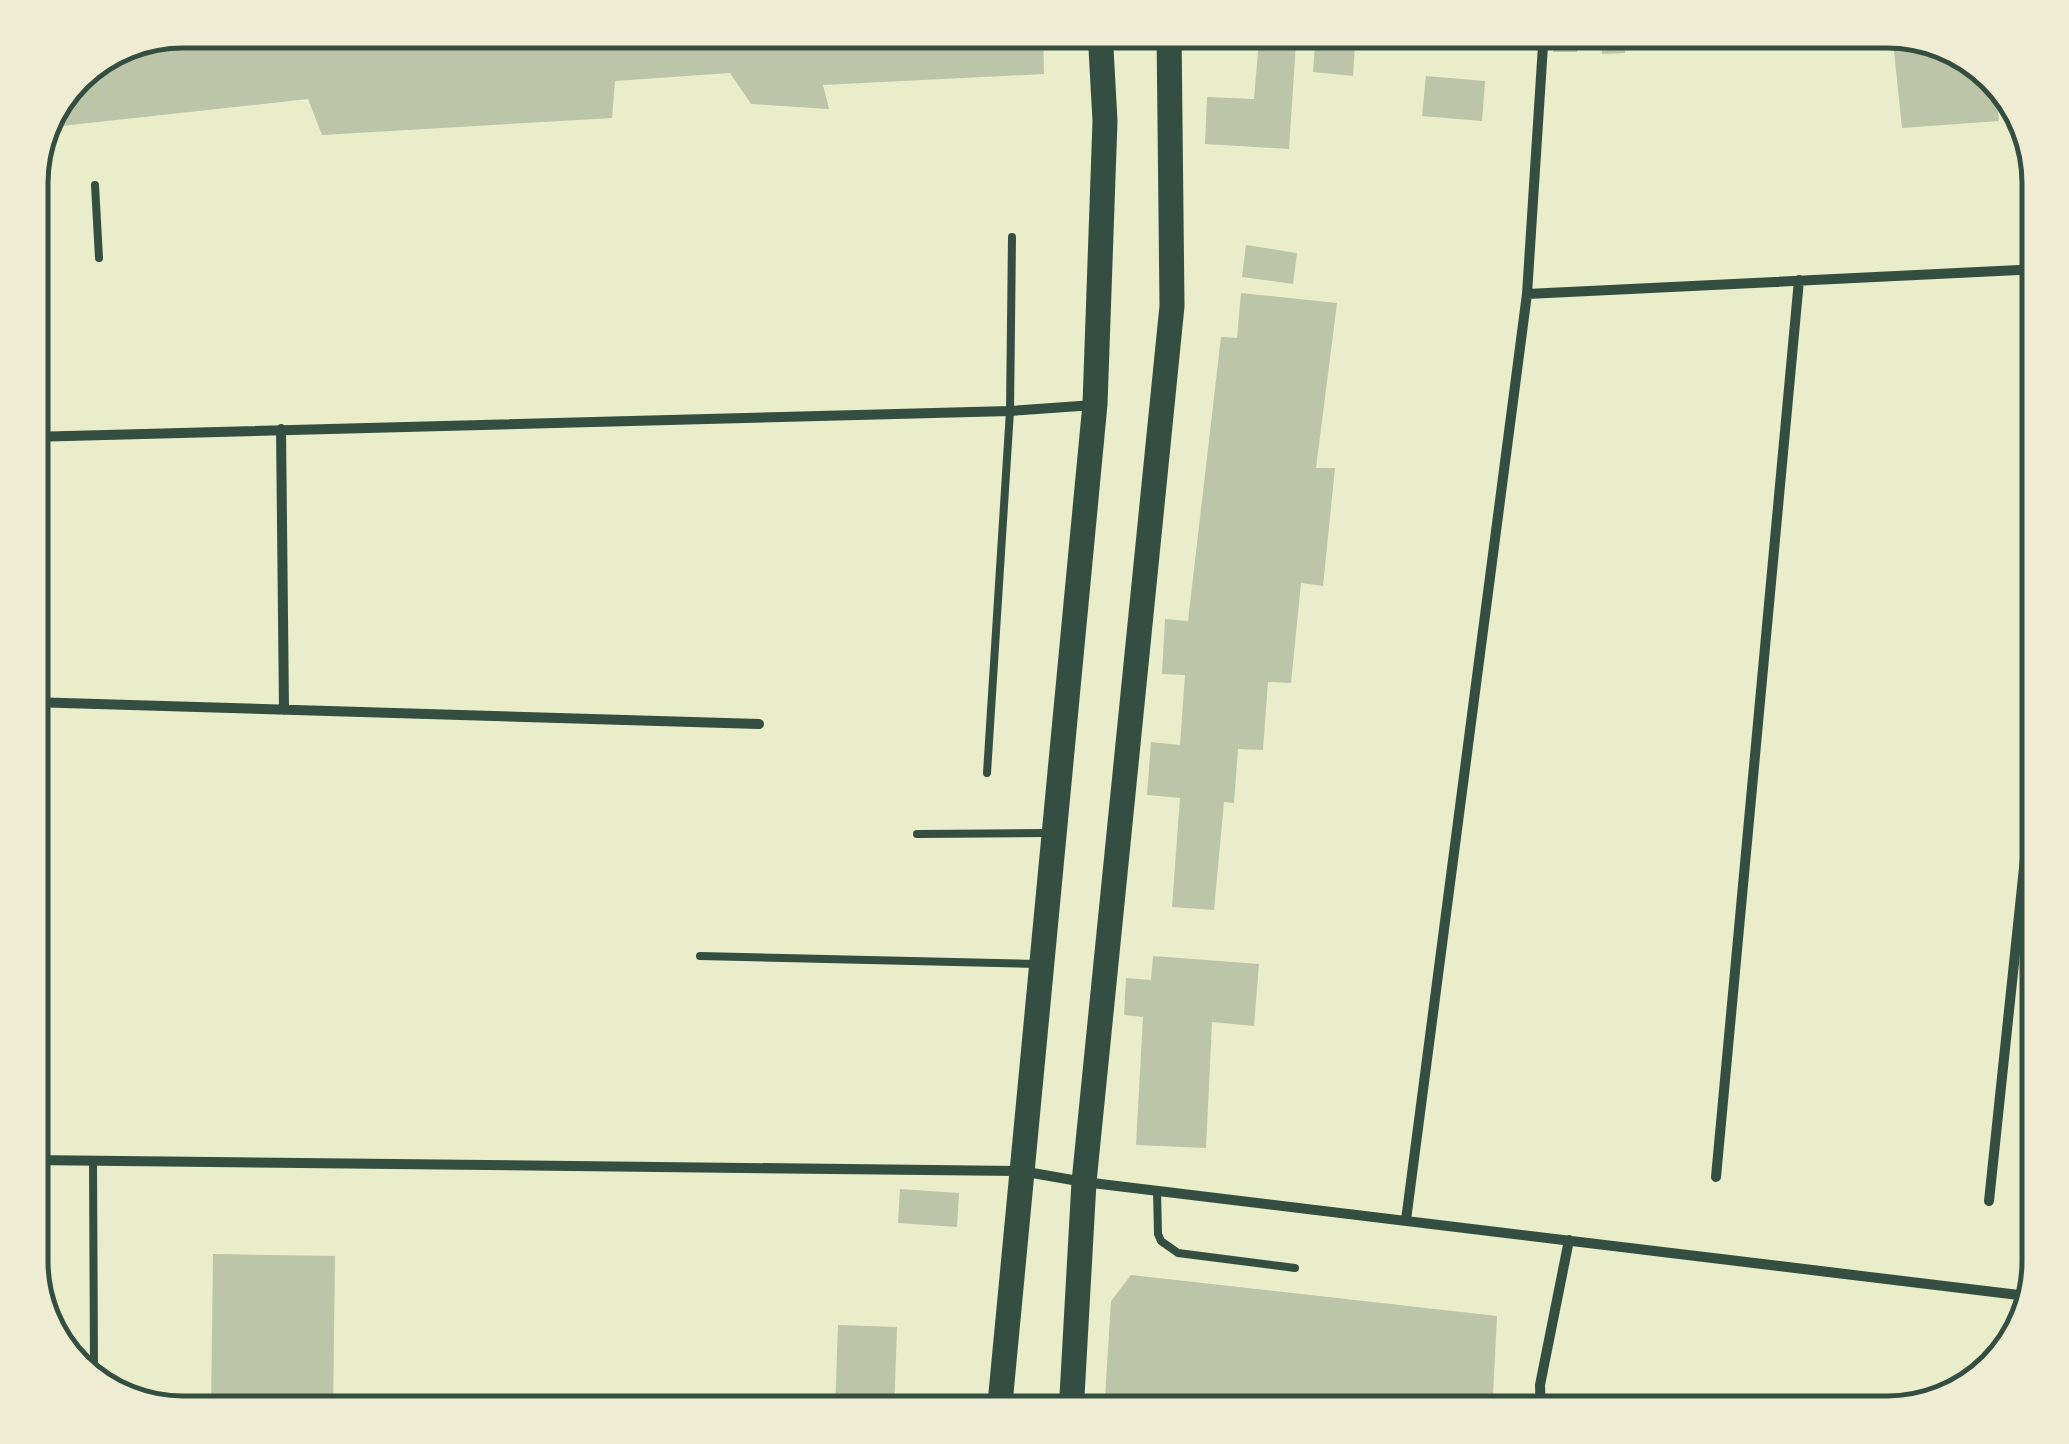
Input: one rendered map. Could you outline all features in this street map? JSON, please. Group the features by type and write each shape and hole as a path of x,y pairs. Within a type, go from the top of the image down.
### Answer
{"main road":[{"path":"1001,1396 1095,404 1104,120 1101,48"},
{"path":"1072,1396 1084,1182 1172,306 1168,48"}],"street":[{"path":"1406,1220 1527,294 1543,48"},
{"path":"1527,294 2022,270"},
{"path":"1716,1177 1799,280"},
{"path":"48,436 1010,411 1095,404"},
{"path":"281,429 284,710"},
{"path":"48,703 759,724"},
{"path":"1990,1201 2022,890"},
{"path":"48,1160 1022,1171 1084,1182 2017,1295"},
{"path":"1540,1396 1569,1240"}],"lane":[{"path":"95,184 99,258"},
{"path":"987,773 1010,411 1012,238"},
{"path":"916,834 1053,833"},
{"path":"700,956 1041,964"},
{"path":"93,1160 94,1364"},
{"path":"1157,1191 1158,1234 1166,1246 1178,1253 1295,1268"}],"building":[{"path":"1043,48 1044,74 823,85 829,109 751,104 730,73 615,81 612,118 322,135 308,99 60,126 75,100 93,81 131,58 156,50"},
{"path":"1258,48 1296,48 1289,149 1205,144 1207,97 1254,99"},
{"path":"1315,48 1355,48 1353,76 1313,72"},
{"path":"1553,48 1577,48 1577,52 1553,52"},
{"path":"1602,48 1625,48 1625,53 1602,54"},
{"path":"1894,49 1930,55 1962,70 1998,108 1999,121 1902,128"},
{"path":"1426,76 1485,81 1482,121 1422,116"},
{"path":"1246,245 1297,253 1293,284 1242,277"},
{"path":"1241,293 1337,303 1316,468 1335,468 1323,586 1301,583 1291,683 1268,682 1263,750 1238,749 1234,803 1224,802 1214,910 1172,907 1180,798 1147,795 1151,742 1180,745 1185,675 1162,674 1165,619 1188,621 1221,337 1237,338"},
{"path":"1153,956 1259,964 1254,1026 1212,1022 1206,1148 1136,1145 1143,1017 1124,1015 1126,978 1151,980"},
{"path":"900,1189 959,1193 957,1227 898,1223"},
{"path":"213,1254 335,1256 333,1396 211,1396"},
{"path":"1131,1275 1497,1316 1493,1396 1105,1396 1111,1301"},
{"path":"838,1325 897,1327 895,1396 836,1396"}]}
